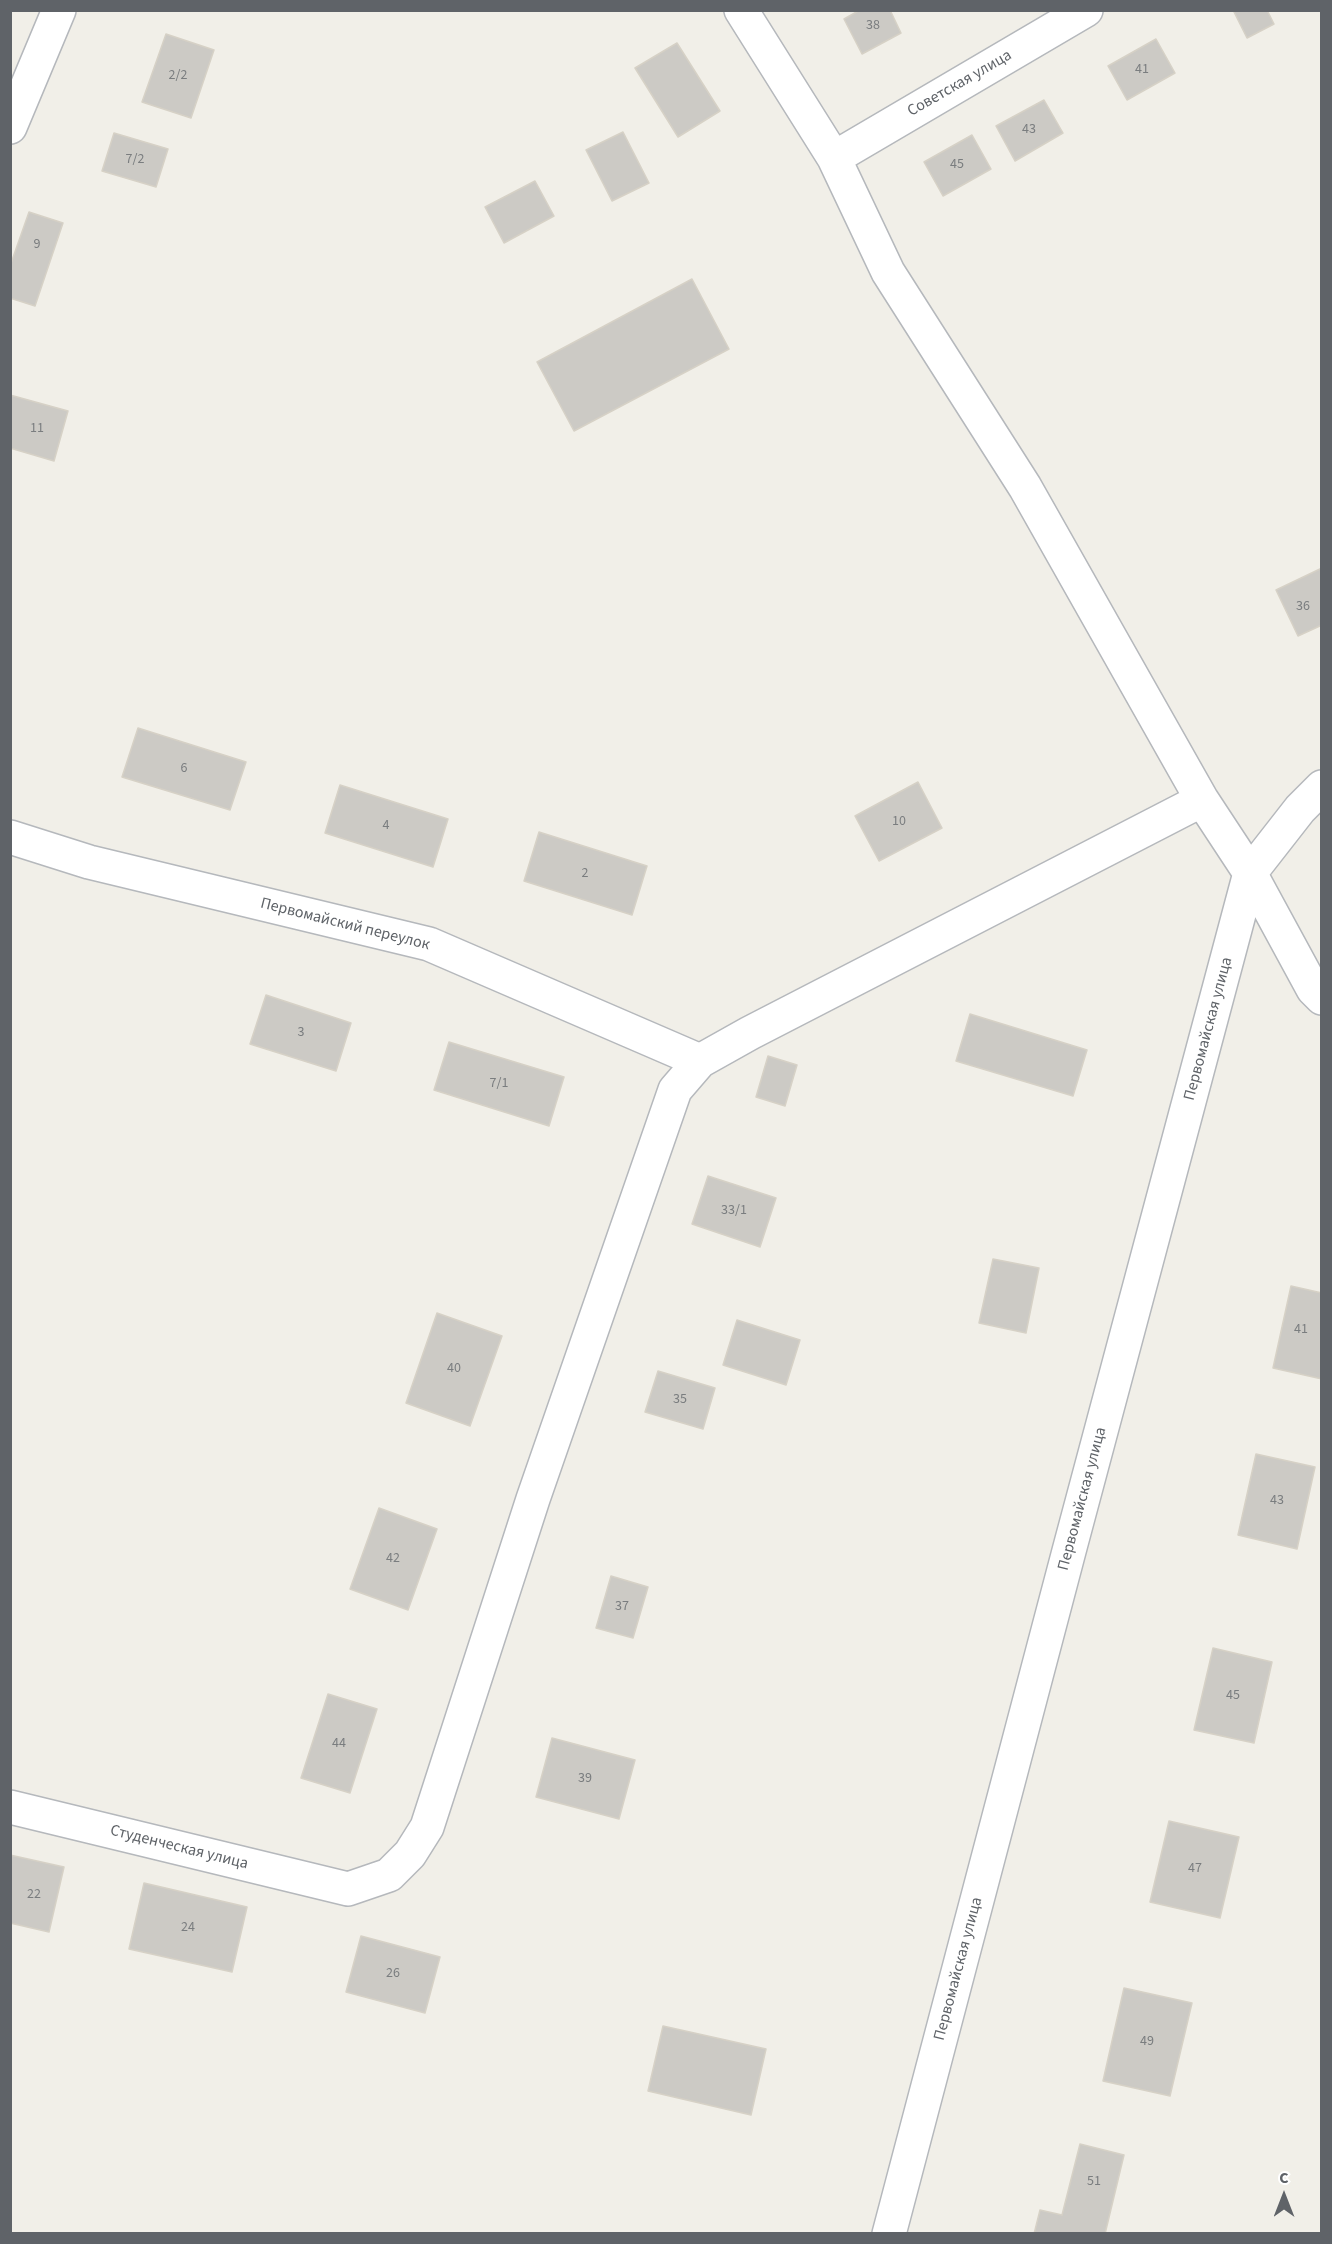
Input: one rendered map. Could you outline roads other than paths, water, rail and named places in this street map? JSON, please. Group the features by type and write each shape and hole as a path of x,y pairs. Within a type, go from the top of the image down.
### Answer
{"street":[{"path":"10,127 59,10"},
{"path":"741,10 834,158 888,272 1025,487 1202,800 1250,873 1313,989 1322,998"},
{"name":"Советская улица","path":"834,158 1086,10"},
{"name":"Первомайская улица","path":"889,2234 1062,1574 1250,873 1300,809 1322,787"},
{"path":"700,1060 1202,800"},
{"name":"Первомайский переулок","path":"10,837 88,862 429,944 700,1060"},
{"name":"Студенческая улица","path":"10,1807 348,1889 388,1875 410,1854 427,1827 533,1499 675,1090 700,1060"}]}
